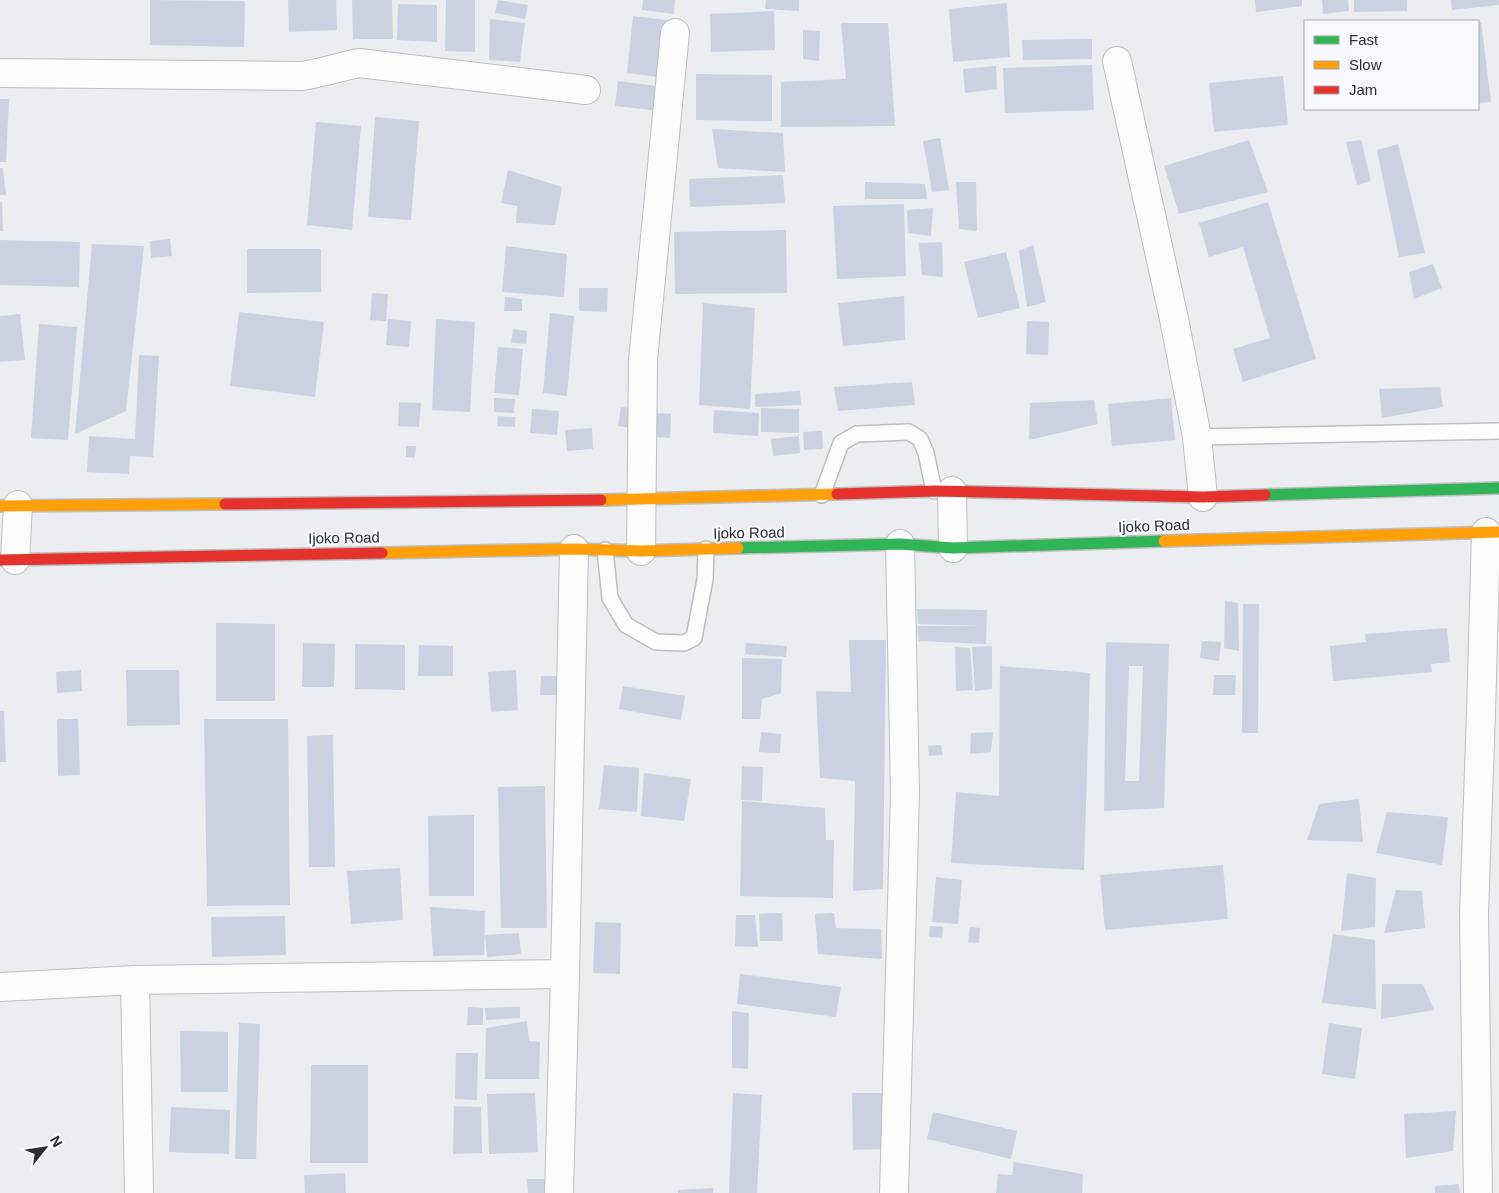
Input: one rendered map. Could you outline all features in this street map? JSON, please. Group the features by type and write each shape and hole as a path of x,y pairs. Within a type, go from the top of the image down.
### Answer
{"main road":[{"path":"9,505 641,500 943,491 1203,497 1499,488"},
{"name":"Ijoko Road","path":"7,560 574,549 641,551 900,544 953,548 1492,532"}],"street":[{"path":"641,551 643,360 675,33"},
{"path":"1116,61 1174,319 1197,437 1203,497"},
{"path":"0,73 302,76 320,73 339,66 359,63 586,90"},
{"path":"943,491 953,548"},
{"path":"7,560 9,505"},
{"path":"1478,1193 1474,913 1481,713 1492,532"},
{"path":"894,1193 905,793 900,544"},
{"path":"559,1193 574,549"},
{"path":"0,987 135,980 565,974"},
{"path":"135,980 139,1193"}],"lane":[{"path":"1197,437 1499,431"},
{"path":"822,495 840,444 857,434 909,432 920,439 943,491"},
{"path":"605,550 610,598 626,625 656,642 684,644 694,638 705,579 706,549"}],"building":[{"path":"150,0 245,1 244,47 150,45"},
{"path":"288,0 336,0 337,30 289,32"},
{"path":"352,0 392,0 393,39 353,39"},
{"path":"446,0 475,0 475,52 445,51"},
{"path":"498,0 528,5 525,19 495,13"},
{"path":"643,0 675,0 674,14 642,10"},
{"path":"766,0 799,0 799,11 765,9"},
{"path":"1255,0 1302,0 1302,6 1256,12"},
{"path":"1322,0 1348,0 1349,11 1323,14"},
{"path":"1354,0 1407,0 1407,11 1354,12"},
{"path":"1451,0 1499,0 1499,5 1452,10"},
{"path":"1007,3 1010,57 953,62 949,9"},
{"path":"398,4 437,5 437,42 397,40"},
{"path":"774,11 775,50 711,52 710,14"},
{"path":"633,16 673,21 666,78 627,73"},
{"path":"490,19 525,23 520,62 489,60"},
{"path":"1481,22 1491,102 1479,103 1479,23"},
{"path":"841,23 888,23 895,126 781,127 781,82 846,79"},
{"path":"803,30 820,31 819,61 803,59"},
{"path":"1092,39 1092,59 1023,60 1022,40"},
{"path":"1092,65 1094,110 1005,113 1003,68"},
{"path":"996,66 997,89 965,93 963,69"},
{"path":"696,74 772,75 772,121 696,120"},
{"path":"1283,76 1288,125 1214,132 1209,83"},
{"path":"618,81 663,87 660,111 615,106"},
{"path":"0,99 9,99 6,162 0,162"},
{"path":"375,117 419,121 411,220 368,217"},
{"path":"316,122 361,126 352,230 307,225"},
{"path":"712,129 783,133 785,172 718,168"},
{"path":"940,138 949,190 932,192 923,141"},
{"path":"1249,140 1268,192 1179,214 1164,166"},
{"path":"1361,140 1371,181 1357,185 1346,142"},
{"path":"1398,144 1425,253 1399,257 1377,150"},
{"path":"0,168 3,168 6,195 0,195"},
{"path":"508,170 562,187 555,225 516,223 517,206 501,203"},
{"path":"783,175 785,203 690,207 689,179"},
{"path":"865,182 925,184 927,199 865,199"},
{"path":"956,182 976,182 977,231 959,229"},
{"path":"0,202 2,202 3,231 0,231"},
{"path":"1268,202 1316,359 1243,382 1233,349 1270,338 1243,247 1209,257 1199,223"},
{"path":"904,204 906,276 837,279 833,206"},
{"path":"933,208 931,236 908,233 907,210"},
{"path":"786,230 787,293 675,294 674,232"},
{"path":"170,239 172,256 151,258 150,241"},
{"path":"0,240 80,242 79,287 0,285"},
{"path":"942,242 943,277 922,275 919,243"},
{"path":"92,244 144,246 126,411 75,434"},
{"path":"1033,245 1046,302 1027,307 1019,251"},
{"path":"506,246 567,254 564,297 502,292"},
{"path":"247,249 321,249 321,292 247,293"},
{"path":"1006,252 1020,308 978,318 964,262"},
{"path":"1433,264 1442,288 1414,299 1409,272"},
{"path":"579,288 608,288 607,312 579,311"},
{"path":"372,293 388,294 386,321 370,320"},
{"path":"904,296 905,340 843,346 838,303"},
{"path":"505,297 522,299 522,311 504,311"},
{"path":"703,303 755,308 750,409 699,405"},
{"path":"239,312 324,322 315,397 230,386"},
{"path":"550,313 574,316 567,396 543,393"},
{"path":"20,314 25,360 0,362 0,316"},
{"path":"388,319 411,321 409,347 386,345"},
{"path":"436,319 475,322 470,412 432,410"},
{"path":"1027,321 1049,322 1048,355 1026,354"},
{"path":"39,324 77,327 68,440 31,438"},
{"path":"513,329 527,331 526,344 511,343"},
{"path":"498,347 523,349 519,395 494,393"},
{"path":"139,355 159,356 153,457 130,456 129,474 87,472 89,436 135,439"},
{"path":"912,382 915,405 838,411 834,387"},
{"path":"1440,387 1443,407 1382,418 1379,389"},
{"path":"800,391 801,405 755,407 755,394"},
{"path":"494,398 515,399 514,413 494,412"},
{"path":"1171,398 1175,440 1112,446 1108,404"},
{"path":"1094,400 1098,424 1029,440 1030,403"},
{"path":"399,402 421,403 419,427 398,426"},
{"path":"621,407 635,409 633,428 618,426"},
{"path":"761,408 799,409 799,433 761,432"},
{"path":"532,409 559,411 557,435 530,433"},
{"path":"714,410 759,413 758,436 713,433"},
{"path":"657,413 671,414 670,438 656,437"},
{"path":"498,416 515,417 515,427 497,426"},
{"path":"592,428 593,449 567,451 565,430"},
{"path":"822,431 823,449 804,450 803,432"},
{"path":"799,436 800,453 773,456 771,439"},
{"path":"406,446 416,446 415,458 406,457"},
{"path":"1225,601 1238,603 1239,651 1224,648"},
{"path":"1243,604 1259,604 1258,733 1242,733"},
{"path":"917,609 987,610 986,644 919,641 917,626 983,626 918,624"},
{"path":"216,623 275,624 275,701 216,701"},
{"path":"1447,628 1450,662 1431,664 1432,672 1333,681 1330,646 1366,642 1365,634"},
{"path":"849,640 886,640 883,889 853,891 855,781 820,778 816,691 851,692"},
{"path":"1202,641 1221,642 1219,661 1200,658"},
{"path":"1106,642 1169,644 1164,808 1104,811","holes":["1129,666 1143,666 1139,781 1125,781"]},
{"path":"303,643 335,644 334,687 302,687"},
{"path":"746,643 787,646 786,657 745,654"},
{"path":"355,644 405,645 405,690 355,689"},
{"path":"419,645 453,646 453,676 418,676"},
{"path":"992,646 992,689 975,691 972,647"},
{"path":"955,647 970,648 973,690 956,691"},
{"path":"742,658 782,659 781,693 762,699 760,719 742,719"},
{"path":"1000,666 1090,673 1084,870 951,863 956,792 999,796"},
{"path":"81,670 82,691 57,693 56,672"},
{"path":"126,670 179,670 180,725 127,726"},
{"path":"516,670 518,710 491,712 488,672"},
{"path":"1214,675 1236,675 1235,695 1213,695"},
{"path":"541,676 558,676 558,695 540,695"},
{"path":"623,686 685,696 681,720 619,709"},
{"path":"0,711 4,711 6,762 0,762"},
{"path":"57,719 78,719 80,775 58,776"},
{"path":"204,719 288,719 290,905 207,906"},
{"path":"761,732 781,734 780,753 759,752"},
{"path":"993,732 991,752 970,754 971,733"},
{"path":"333,735 335,867 309,867 307,736"},
{"path":"941,745 943,755 929,756 928,746"},
{"path":"604,765 639,768 637,812 599,809"},
{"path":"742,766 763,767 762,801 741,800"},
{"path":"644,773 691,779 684,821 641,816"},
{"path":"545,786 547,928 501,928 498,787"},
{"path":"1359,799 1363,842 1307,840 1319,804"},
{"path":"742,801 825,808 826,840 834,840 833,898 740,896"},
{"path":"1387,812 1448,817 1442,865 1376,853"},
{"path":"474,815 474,896 429,896 428,816"},
{"path":"1223,865 1228,919 1105,930 1100,875"},
{"path":"400,868 403,920 351,924 347,871"},
{"path":"1347,873 1376,878 1375,927 1341,931"},
{"path":"936,877 962,880 958,924 932,922"},
{"path":"1396,890 1422,891 1425,928 1384,933"},
{"path":"430,907 485,911 484,955 433,956"},
{"path":"782,913 783,941 760,941 759,914"},
{"path":"834,913 836,928 881,929 882,959 818,954 815,914"},
{"path":"736,915 755,915 758,947 735,946"},
{"path":"285,916 286,955 212,957 211,917"},
{"path":"595,922 621,923 620,974 593,973"},
{"path":"930,926 943,927 942,938 929,937"},
{"path":"970,927 980,928 979,943 968,942"},
{"path":"519,933 521,954 487,957 485,935"},
{"path":"1333,934 1375,940 1376,1009 1322,1003"},
{"path":"740,974 841,987 836,1017 737,1004"},
{"path":"1382,984 1423,984 1434,1010 1381,1019"},
{"path":"468,1007 483,1008 483,1025 467,1025"},
{"path":"520,1007 520,1018 486,1020 485,1008"},
{"path":"732,1011 749,1013 748,1069 732,1068"},
{"path":"527,1021 529,1041 540,1042 539,1079 485,1079 486,1028"},
{"path":"239,1023 260,1024 256,1159 235,1159"},
{"path":"1329,1023 1362,1028 1355,1079 1322,1074"},
{"path":"180,1031 228,1032 228,1092 181,1092"},
{"path":"456,1053 478,1053 477,1100 455,1099"},
{"path":"311,1065 368,1065 368,1163 310,1163"},
{"path":"535,1093 538,1152 489,1154 487,1094"},
{"path":"733,1093 762,1095 757,1193 729,1193"},
{"path":"852,1093 883,1093 884,1149 853,1150"},
{"path":"454,1106 481,1107 482,1153 453,1154"},
{"path":"171,1107 230,1110 229,1154 169,1152"},
{"path":"1456,1111 1453,1151 1406,1158 1404,1114"},
{"path":"933,1112 1017,1131 1011,1159 927,1139"},
{"path":"1014,1162 1083,1174 1082,1193 996,1193 998,1174 1012,1175"},
{"path":"345,1173 346,1193 305,1193 304,1175"},
{"path":"527,1179 549,1179 549,1193 528,1193"},
{"path":"1459,1184 1460,1193 1435,1193 1435,1186"},
{"path":"713,1188 713,1193 678,1193 678,1190"}],"traffic: fast":[{"path":"1265,495 1499,488"},
{"path":"738,548 900,544 953,548 1164,541"}],"traffic: slow":[{"path":"601,500 837,494"},
{"path":"0,506 225,504"},
{"path":"1164,541 1499,532"},
{"path":"382,553 574,549 641,551 738,548"}],"traffic: jam":[{"path":"837,494 934,491 1203,497 1265,495"},
{"path":"225,504 601,500"},
{"path":"0,560 382,553"}]}
